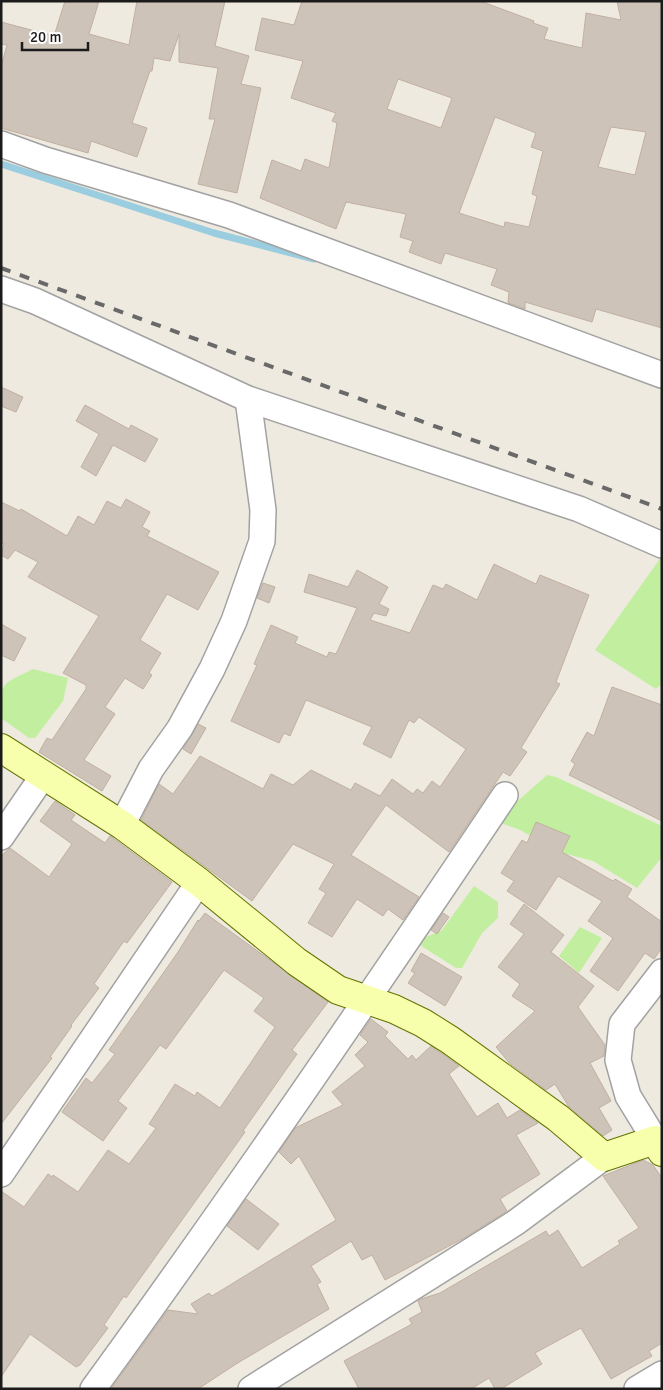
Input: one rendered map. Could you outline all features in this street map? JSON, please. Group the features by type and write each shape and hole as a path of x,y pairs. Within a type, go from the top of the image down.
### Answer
{"street":[{"path":"1,144 45,160 229,215 662,375"},
{"path":"1,289 35,301 248,399 579,510 662,546"},
{"path":"122,825 151,769 180,728 212,668 234,621 262,541 262,510 248,399"},
{"path":"1,748 122,825 199,882 297,962 338,990 368,999 422,1023 480,1060 558,1118 604,1158"},
{"path":"1,837 43,776"},
{"path":"94,1389 196,1247 368,999 506,795"},
{"path":"1,1174 199,882"},
{"path":"251,1389 506,1228 604,1158 658,1146 628,1096 618,1060 622,1024 662,972"},
{"path":"637,1389 662,1374"}],"green space":[{"path":"662,556 662,684 656,689 595,650"},
{"path":"33,669 68,678 63,701 35,738 29,738 1,718 1,697 2,690 8,682"},
{"path":"547,775 556,777 662,826 662,857 637,888 593,861 559,852 520,830 501,823 504,813"},
{"path":"474,886 498,902 498,918 482,933 462,968 456,968 415,942 442,930"},
{"path":"580,927 602,938 579,973 559,956"}],"building":[{"path":"65,1 99,1 89,34 129,45 137,1 225,1 215,46 249,56 241,84 261,88 237,193 198,184 215,119 209,119 218,68 179,62 179,34 170,61 154,58 152,71 150,71 132,123 147,128 137,157 91,141 88,153 1,128 1,67 7,45 1,44 1,22 54,36"},
{"path":"302,1 480,1 548,28 544,39 582,48 586,13 621,20 617,1 662,1 662,328 596,309 592,322 525,302 525,309 508,303 509,292 491,285 497,269 445,253 441,264 409,252 413,241 400,237 406,214 346,202 336,229 260,198 272,160 301,171 305,159 329,168 337,123 332,121 336,113 291,98 303,61 255,50 262,18 294,25","holes":["398,79 452,98 441,128 387,109","495,117 536,133 531,147 543,151 532,194 537,196 529,227 505,222 504,227 459,213","611,127 646,132 635,175 598,167"]},
{"path":"1,387 23,397 16,412 1,406"},
{"path":"85,405 129,429 131,425 158,439 145,462 113,445 96,476 81,467 99,434 76,421"},
{"path":"126,499 150,512 142,527 150,531 147,536 219,572 198,610 167,594 140,640 161,653 149,673 152,675 143,689 125,678 105,707 115,714 84,760 111,776 102,791 39,752 47,738 52,740 86,689 86,685 63,673 99,616 28,577 38,562 15,550 8,559 1,555 4,544 1,543 1,502 20,511 21,509 67,536 78,516 94,525 107,501 121,508"},
{"path":"494,564 536,584 540,575 589,595 556,682 560,684 521,748 527,752 510,776 503,772 449,852 386,805 351,855 419,897 403,920 388,909 383,916 357,899 332,937 308,923 326,893 319,889 334,864 293,844 252,901 141,820 159,784 173,794 200,756 263,789 271,774 293,785 311,770 351,790 355,783 380,796 392,779 413,794 417,789 423,793 432,781 440,787 466,749 419,717 414,723 409,720 391,758 363,744 372,727 306,700 290,736 284,733 279,743 231,721 257,665 254,664 271,625 298,637 295,643 327,657 329,652 336,654 357,608 304,592 309,574 348,587 357,570 388,587 379,604 389,609 386,616 374,613 370,620 410,633 433,585 443,589 446,584 477,600"},
{"path":"263,583 275,587 269,603 257,598"},
{"path":"1,624 26,638 14,661 1,655"},
{"path":"612,687 662,705 662,821 569,775 575,764 571,761 587,732 594,736"},
{"path":"198,724 206,728 191,754 183,749"},
{"path":"55,801 75,815 71,820 105,843 110,836 172,882 127,943 124,941 94,984 99,988 71,1025 50,1057 52,1058 1,1124 1,856 10,848 49,877 72,844 40,821"},
{"path":"536,822 570,836 562,852 613,881 615,879 632,889 627,897 662,922 662,948 654,959 645,953 618,991 590,971 613,938 588,921 602,901 558,876 536,910 507,891 514,881 501,873 522,840 527,843"},
{"path":"524,904 564,935 551,952 594,986 578,1007 605,1045 604,1056 590,1063 611,1101 599,1108 612,1130 603,1136 569,1107 555,1084 546,1090 511,1065 496,1047 535,1011 512,996 520,984 498,967 524,934 510,924"},
{"path":"205,913 328,1002 292,1050 297,1054 243,1131 245,1132 126,1298 124,1296 104,1325 108,1328 80,1365 76,1367 30,1334 1,1377 1,1191 24,1207 48,1174 52,1177 53,1175 78,1192 108,1150 129,1164 156,1128 149,1124 175,1084 195,1096 197,1092 220,1108 275,1027 254,1011 264,998 224,970 166,1049 160,1045 118,1101 127,1108 103,1141 62,1112 86,1078 92,1083 115,1054 109,1050 178,952 198,920"},
{"path":"443,913 449,917 437,934 431,930"},
{"path":"421,953 462,977 445,1006 408,983 415,973 411,971"},
{"path":"371,1019 388,1032 385,1036 408,1059 412,1055 416,1060 431,1046 459,1066 449,1074 477,1117 498,1103 507,1118 520,1110 538,1123 516,1135 540,1174 500,1199 507,1211 464,1238 385,1280 372,1255 362,1260 351,1241 311,1266 321,1282 317,1284 329,1309 236,1364 198,1389 111,1389 168,1310 198,1314 191,1304 209,1293 212,1296 336,1220 299,1156 291,1164 279,1152 295,1128 343,1105 332,1092 365,1066 355,1055 368,1042 360,1035"},
{"path":"643,1160 653,1165 662,1178 662,1343 649,1351 652,1356 611,1379 581,1328 535,1353 542,1364 501,1389 495,1389 489,1378 471,1389 359,1389 344,1361 412,1324 409,1319 422,1312 418,1301 421,1299 440,1293 546,1231 549,1236 558,1230 582,1268 620,1244 618,1241 639,1228 603,1176"},
{"path":"246,1199 279,1224 258,1250 227,1226"}],"waterway":[{"path":"1,164 214,233 314,259"}],"railway":[{"path":"1,268 662,509"}]}
